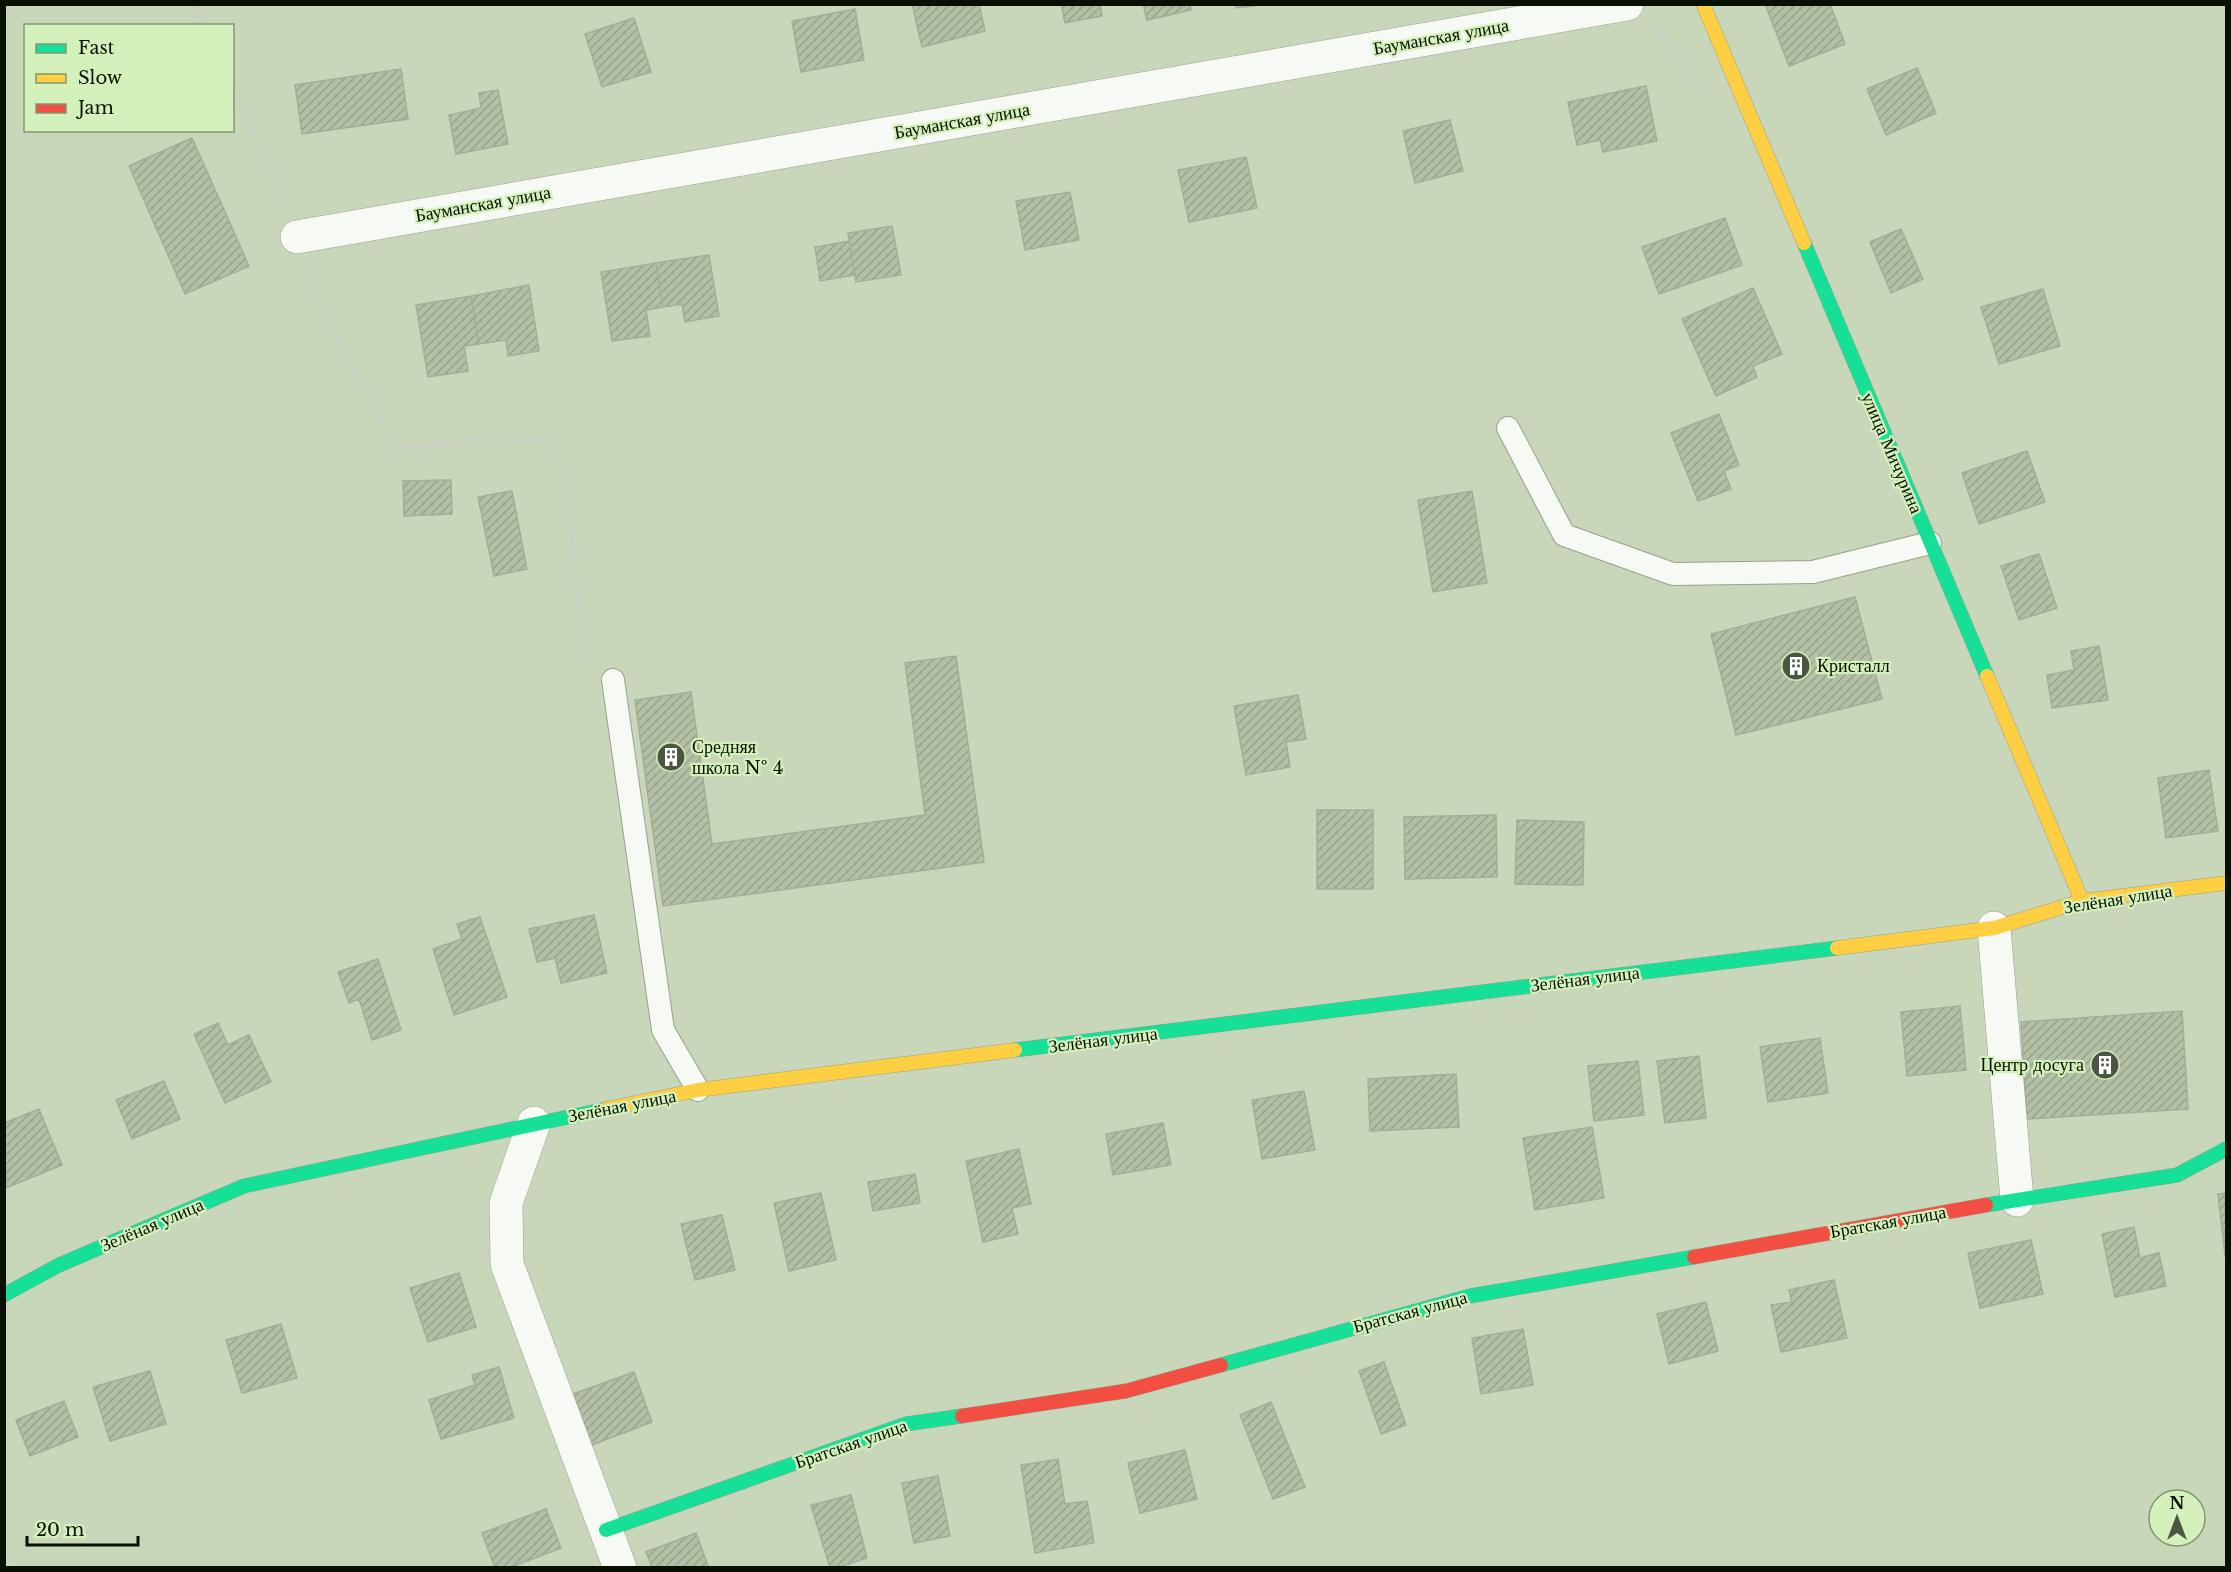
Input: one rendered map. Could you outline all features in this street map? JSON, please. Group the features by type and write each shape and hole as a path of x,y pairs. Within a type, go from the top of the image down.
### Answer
{"street":[{"name":"Бауманская улица","path":"297,237 1627,4"},
{"name":"улица Мичурина","path":"1703,4 2082,901"},
{"name":"Зелёная улица","path":"4,1295 59,1265 244,1186 698,1090 1994,928 2082,901 2226,883"},
{"path":"1994,928 2017,1200"},
{"path":"534,1123 506,1203 507,1264 620,1568"},
{"name":"Братская улица","path":"606,1530 906,1424 1126,1391 1470,1296 2017,1200 2177,1175 2226,1149"}],"lane":[{"path":"1508,428 1563,535 1672,574 1813,572 1929,543"},
{"path":"613,680 663,1030 698,1090"}],"path":[{"path":"193,4 202,24"},
{"path":"234,91 265,154 324,314 397,448 537,437 563,470 589,679 613,680"}],"building":[{"path":"912,4 979,4 985,31 922,47"},
{"path":"1061,4 1100,4 1102,16 1065,23"},
{"path":"1143,4 1190,4 1191,10 1147,20"},
{"path":"1236,4 1269,4 1236,8"},
{"path":"1765,4 1830,4 1845,44 1789,66"},
{"path":"855,9 864,60 801,72 792,21"},
{"path":"634,18 651,72 602,87 585,34"},
{"path":"1917,68 1936,113 1886,135 1867,89"},
{"path":"401,69 408,119 302,134 295,85"},
{"path":"1646,86 1657,141 1603,152 1600,140 1577,145 1568,102"},
{"path":"498,90 508,144 456,154 449,115 481,108 479,93"},
{"path":"1450,120 1463,171 1415,183 1403,131"},
{"path":"192,138 249,266 185,294 129,166"},
{"path":"1246,157 1257,208 1189,222 1178,170"},
{"path":"1070,192 1079,240 1025,250 1016,201"},
{"path":"1725,218 1742,265 1659,294 1642,247"},
{"path":"892,226 901,275 856,282 848,233"},
{"path":"1901,229 1923,279 1891,293 1870,242"},
{"path":"849,241 855,275 820,281 815,247"},
{"path":"709,255 719,316 685,322 682,304 663,307 656,263"},
{"path":"656,263 663,307 646,310 650,336 612,341 601,272"},
{"path":"529,285 539,351 508,356 506,340 479,344 471,296"},
{"path":"1753,288 1782,354 1753,366 1757,377 1716,396 1682,319"},
{"path":"2043,289 2060,346 1999,364 1981,307"},
{"path":"471,296 479,344 464,346 468,371 428,377 416,305"},
{"path":"1719,414 1739,465 1724,471 1731,489 1698,501 1671,433"},
{"path":"2027,451 2045,502 1979,524 1962,473"},
{"path":"451,480 452,514 404,516 403,481"},
{"path":"512,491 527,569 494,576 478,497"},
{"path":"1472,491 1487,583 1433,592 1418,500"},
{"path":"2039,554 2057,608 2019,620 2001,566"},
{"name":"Кристалл","path":"1855,597 1882,699 1736,735 1711,634"},
{"path":"2099,646 2108,700 2052,708 2047,675 2074,670 2071,651"},
{"name":"Средняя школа № 4","path":"956,656 984,862 663,906 635,700 691,692 712,844 925,815 905,663"},
{"path":"1298,695 1306,739 1286,742 1290,767 1246,775 1234,706"},
{"path":"2209,770 2218,831 2166,838 2158,778"},
{"path":"1317,810 1373,810 1373,889 1317,889"},
{"path":"1496,815 1497,877 1405,879 1404,817"},
{"path":"1517,820 1584,822 1583,885 1515,884"},
{"path":"594,915 607,973 561,983 555,958 537,962 529,929"},
{"path":"480,917 507,997 454,1015 433,949 462,939 457,924"},
{"path":"378,959 401,1030 372,1040 359,999 349,1003 338,972"},
{"path":"1960,1006 1966,1070 1907,1076 1901,1012"},
{"name":"Центр досуга","path":"2182,1011 2188,1109 2027,1119 2021,1022"},
{"path":"218,1023 228,1045 249,1035 271,1082 225,1103 194,1034"},
{"path":"1820,1038 1828,1093 1768,1102 1760,1047"},
{"path":"1699,1056 1706,1118 1665,1123 1657,1061"},
{"path":"1638,1061 1644,1115 1594,1121 1588,1066"},
{"path":"1456,1074 1459,1127 1370,1131 1368,1079"},
{"path":"164,1081 180,1119 132,1139 116,1100"},
{"path":"1304,1091 1315,1150 1262,1159 1252,1100"},
{"path":"39,1109 62,1165 6,1188 4,1123"},
{"path":"1163,1123 1171,1165 1113,1175 1106,1134"},
{"path":"1592,1127 1604,1198 1535,1210 1523,1138"},
{"path":"1019,1149 1031,1204 1012,1208 1018,1234 983,1242 966,1161"},
{"path":"915,1174 920,1203 873,1211 868,1182"},
{"path":"821,1193 836,1260 789,1271 774,1203"},
{"path":"2226,1193 2226,1254 2225,1255 2218,1194"},
{"path":"722,1215 735,1270 695,1280 681,1224"},
{"path":"2134,1227 2140,1258 2159,1253 2166,1286 2115,1297 2102,1234"},
{"path":"2031,1240 2043,1294 1980,1308 1968,1253"},
{"path":"459,1273 476,1327 428,1342 410,1288"},
{"path":"1834,1280 1847,1338 1781,1352 1771,1305 1792,1302 1789,1290"},
{"path":"1706,1302 1718,1351 1669,1364 1657,1314"},
{"path":"281,1324 297,1378 242,1393 226,1340"},
{"path":"1523,1329 1533,1385 1481,1394 1472,1338"},
{"path":"1384,1362 1406,1425 1381,1434 1359,1371"},
{"path":"499,1367 514,1418 441,1439 429,1400 475,1385 472,1375"},
{"path":"150,1371 166,1424 110,1441 93,1387"},
{"path":"634,1372 652,1422 592,1445 573,1394"},
{"path":"64,1401 78,1437 30,1456 16,1420"},
{"path":"1271,1402 1305,1487 1273,1499 1240,1415"},
{"path":"1185,1450 1197,1499 1140,1513 1128,1463"},
{"path":"1058,1459 1065,1504 1087,1501 1094,1543 1035,1553 1021,1465"},
{"path":"938,1476 950,1536 914,1543 902,1483"},
{"path":"851,1495 867,1558 837,1568 830,1568 811,1505"},
{"path":"546,1509 561,1548 509,1568 495,1568 482,1533"},
{"path":"696,1533 709,1568 652,1568 646,1552"}],"traffic: fast":[{"path":"1804,243 1987,676"},
{"path":"1015,1050 1837,948"},
{"path":"4,1295 59,1265 244,1186 606,1109"},
{"path":"1986,1205 2177,1175 2226,1149"},
{"path":"1221,1365 1470,1296 1694,1257"},
{"path":"606,1530 906,1424 962,1416"}],"traffic: slow":[{"path":"1703,4 1804,243"},
{"path":"1987,676 2082,901"},
{"path":"1837,948 1994,928 2082,901 2226,883"},
{"path":"606,1109 698,1090 1015,1050"}],"traffic: jam":[{"path":"1694,1257 1986,1205"},
{"path":"962,1416 1126,1391 1221,1365"}],"place":[{"name":"Кристалл","path":"1796,666"},
{"name":"Средняя школа № 4","path":"671,757"},
{"name":"Центр досуга","path":"2105,1065"}]}
